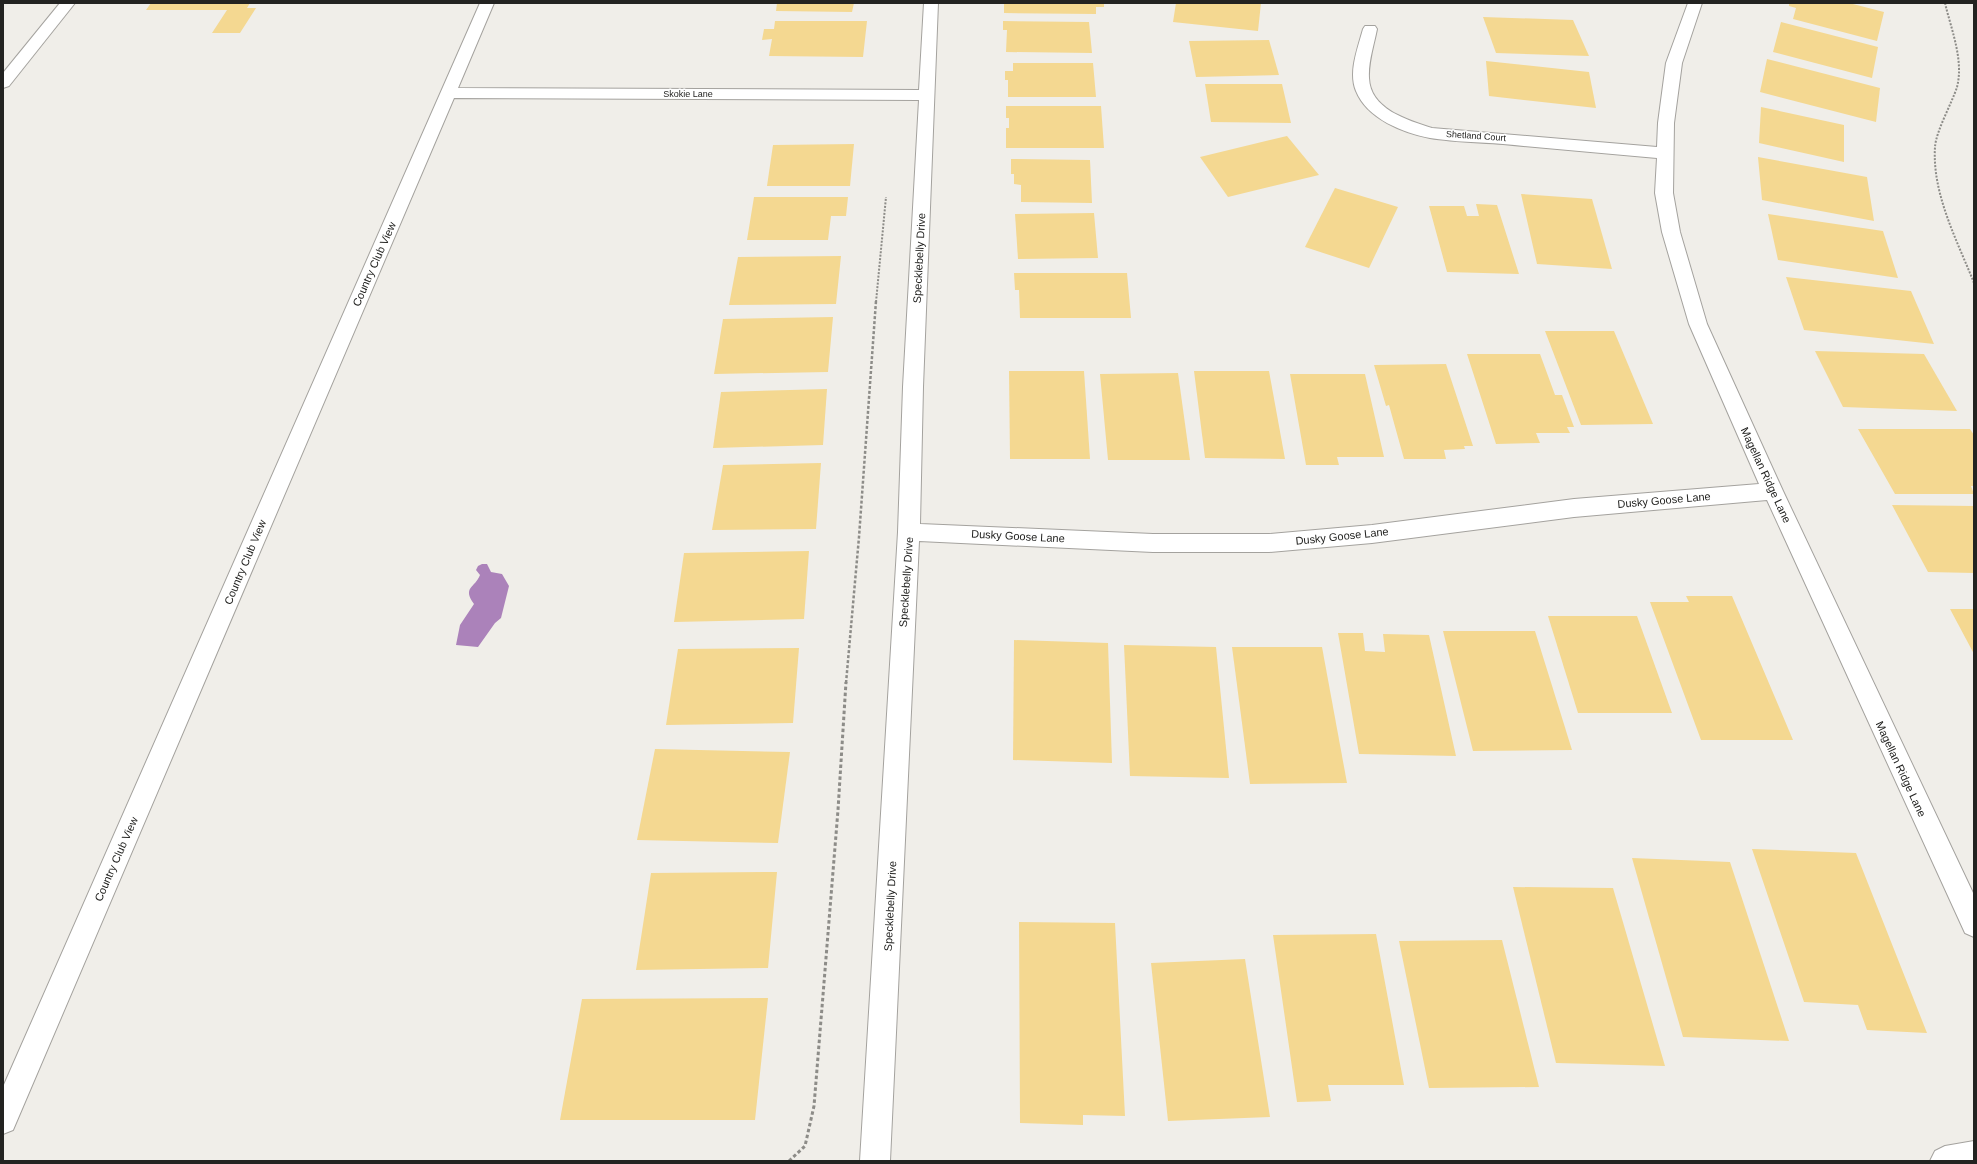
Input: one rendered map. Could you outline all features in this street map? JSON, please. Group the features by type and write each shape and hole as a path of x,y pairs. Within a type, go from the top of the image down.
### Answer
{"street":[{"path":"3,83 68,3"},
{"name":"Country Club View","path":"3,1120 487,3"},
{"name":"Specklebelly Drive","path":"875,1161 909,532 913,388 931,3"},
{"name":"Magellan Ridge Lane","path":"1695,3 1674,63 1666,123 1664,193 1671,232 1698,324 1773,491 1974,924"},
{"name":"Shetland Court","path":"1370,29 1361,80 1366,95 1380,111 1406,125 1431,133 1565,143 1665,153"},
{"name":"Skokie Lane","path":"448,93 927,94"},
{"name":"Dusky Goose Lane","path":"909,532 990,534 1152,543 1235,544 1297,541 1608,505 1773,491"},
{"path":"1945,1161 1974,1156"}],"path":[{"path":"1945,3 1957,53 1958,73 1957,86 1935,145 1936,174 1946,213 1974,283"},
{"path":"789,1161 805,1146 814,1106 838,810 847,658 859,537 876,298 886,196"}],"shaded area":[{"path":"487,564 491,572 502,574 509,586 501,618 495,623 478,647 456,645 460,625 474,604 469,591 480,575 476,570 478,566"}],"building":[{"path":"151,3 250,3 247,8 256,8 240,33 212,33 227,10 146,10"},
{"path":"777,3 854,3 852,12 776,11"},
{"path":"1004,3 1104,3 1104,7 1096,7 1096,14 1004,13"},
{"path":"1176,3 1261,3 1258,31 1173,22"},
{"path":"1789,3 1849,3 1884,12 1877,41 1793,19 1796,8 1789,6"},
{"path":"1483,17 1573,20 1589,56 1496,53"},
{"path":"775,21 867,21 863,57 769,56 772,39 762,40 764,29 774,29"},
{"path":"1003,21 1089,22 1092,53 1006,52 1007,30 1003,30"},
{"path":"1781,22 1878,47 1872,78 1773,52"},
{"path":"1269,40 1279,75 1196,77 1189,41"},
{"path":"1767,59 1880,88 1876,122 1760,92"},
{"path":"1486,61 1589,72 1596,108 1489,96"},
{"path":"1013,63 1093,63 1096,97 1008,97 1008,80 1005,80 1005,71 1013,71"},
{"path":"1205,84 1282,84 1291,123 1211,122"},
{"path":"1006,106 1101,106 1104,148 1006,148 1006,128 1009,128 1009,118 1006,118"},
{"path":"1761,107 1844,125 1844,162 1759,143"},
{"path":"1287,136 1319,175 1228,197 1200,157"},
{"path":"854,144 850,186 767,186 773,145"},
{"path":"1758,157 1867,177 1874,221 1762,200"},
{"path":"1011,159 1090,160 1092,203 1021,202 1021,185 1014,184 1014,174 1011,174"},
{"path":"1335,188 1398,207 1369,268 1305,247"},
{"path":"1521,194 1592,199 1612,269 1537,264"},
{"path":"754,197 848,197 846,216 831,216 828,240 747,240"},
{"path":"1476,204 1497,205 1519,274 1447,272 1429,206 1464,206 1467,216 1479,216"},
{"path":"1094,213 1098,258 1018,259 1015,214"},
{"path":"1768,214 1883,231 1898,278 1778,260"},
{"path":"841,256 836,304 729,305 738,257"},
{"path":"1014,273 1127,273 1131,318 1020,318 1019,290 1015,290"},
{"path":"1786,277 1911,291 1934,344 1804,330"},
{"path":"833,317 828,372 714,374 723,319"},
{"path":"1545,331 1614,331 1653,424 1581,425"},
{"path":"1815,351 1924,354 1957,411 1843,407"},
{"path":"1467,354 1540,354 1555,395 1562,395 1574,427 1567,427 1570,433 1536,433 1540,443 1496,444"},
{"path":"1446,364 1473,446 1464,446 1465,449 1444,450 1446,459 1404,459 1389,405 1386,406 1374,365"},
{"path":"1009,371 1084,371 1090,459 1010,459"},
{"path":"1194,371 1269,371 1285,459 1205,458"},
{"path":"1178,373 1190,460 1108,460 1100,374"},
{"path":"1290,374 1365,374 1384,457 1337,457 1339,465 1306,465"},
{"path":"827,389 823,445 713,448 721,392"},
{"path":"1858,429 1970,429 1974,435 1974,486 1971,486 1974,494 1895,494"},
{"path":"821,463 816,529 712,530 723,465"},
{"path":"1892,505 1974,506 1974,573 1928,572"},
{"path":"809,551 804,619 674,622 684,553"},
{"path":"1686,596 1732,596 1793,740 1701,740 1650,602 1689,602"},
{"path":"1950,609 1974,609 1974,654"},
{"path":"1548,616 1637,616 1672,713 1578,713"},
{"path":"1443,631 1535,631 1572,750 1473,751"},
{"path":"1338,633 1363,633 1365,651 1385,652 1383,634 1429,635 1456,756 1359,754"},
{"path":"1014,640 1108,643 1112,763 1013,760"},
{"path":"1124,645 1216,647 1229,778 1130,776"},
{"path":"1232,647 1322,647 1347,783 1250,784"},
{"path":"799,648 793,723 666,725 678,649"},
{"path":"655,749 790,752 778,843 637,840"},
{"path":"1752,849 1856,853 1927,1033 1867,1030 1858,1005 1804,1002"},
{"path":"1632,858 1730,862 1789,1041 1683,1037"},
{"path":"777,872 768,968 636,970 651,873"},
{"path":"1513,887 1613,888 1665,1066 1556,1063"},
{"path":"1019,922 1115,923 1125,1116 1083,1115 1083,1125 1020,1123"},
{"path":"1376,934 1404,1085 1328,1085 1331,1101 1297,1102 1273,935"},
{"path":"1502,940 1539,1087 1429,1088 1399,941"},
{"path":"1245,959 1270,1117 1168,1121 1151,963"},
{"path":"768,998 755,1120 560,1120 582,999"}]}
